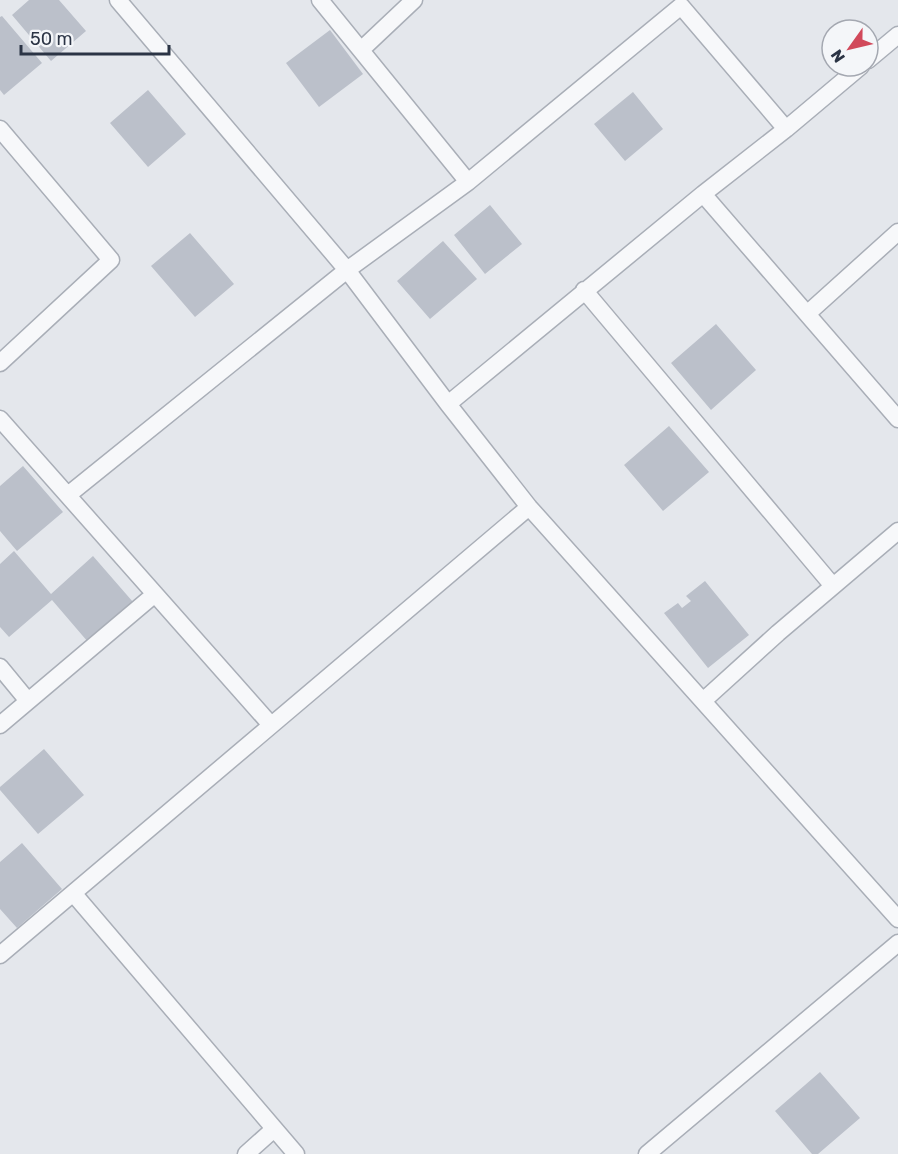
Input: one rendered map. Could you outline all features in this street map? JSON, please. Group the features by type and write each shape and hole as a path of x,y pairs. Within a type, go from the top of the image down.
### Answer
{"street":[{"path":"118,0 347,270 529,507 898,919"},
{"path":"320,0 468,182"},
{"path":"361,50 414,0"},
{"path":"68,495 347,270 468,182 685,3 786,129"},
{"path":"880,50 898,35"},
{"path":"448,404 847,78"},
{"path":"0,129 111,260 0,363"},
{"path":"703,194 898,419"},
{"path":"807,314 898,232"},
{"path":"585,290 833,586"},
{"path":"0,418 271,725"},
{"path":"2,950 73,893 529,507"},
{"path":"703,701 778,633 898,531"},
{"path":"0,725 155,594"},
{"path":"0,667 28,701"},
{"path":"73,893 296,1154"},
{"path":"647,1154 667,1148 898,944"},
{"path":"246,1154 274,1128"}],"building":[{"path":"29,0 59,0 86,31 51,61 12,15"},
{"path":"2,16 42,63 4,95 0,90 0,17"},
{"path":"330,30 363,74 319,107 286,63"},
{"path":"148,90 186,134 148,167 110,123"},
{"path":"633,92 663,129 625,161 594,124"},
{"path":"490,205 522,244 485,274 454,235"},
{"path":"190,233 234,284 195,317 151,266"},
{"path":"443,241 477,279 430,319 397,281"},
{"path":"716,324 756,370 711,410 671,363"},
{"path":"669,426 709,472 663,511 624,465"},
{"path":"23,466 63,512 17,551 0,531 0,486"},
{"path":"14,551 51,594 93,556 133,602 88,642 52,600 9,637 0,627 0,564"},
{"path":"705,581 749,635 708,668 664,613 678,603 682,608 691,601 686,596"},
{"path":"44,749 84,795 38,834 0,790 0,787"},
{"path":"22,843 62,889 17,928 0,909 0,862"},
{"path":"820,1072 860,1118 818,1154 812,1154 775,1111"}]}
